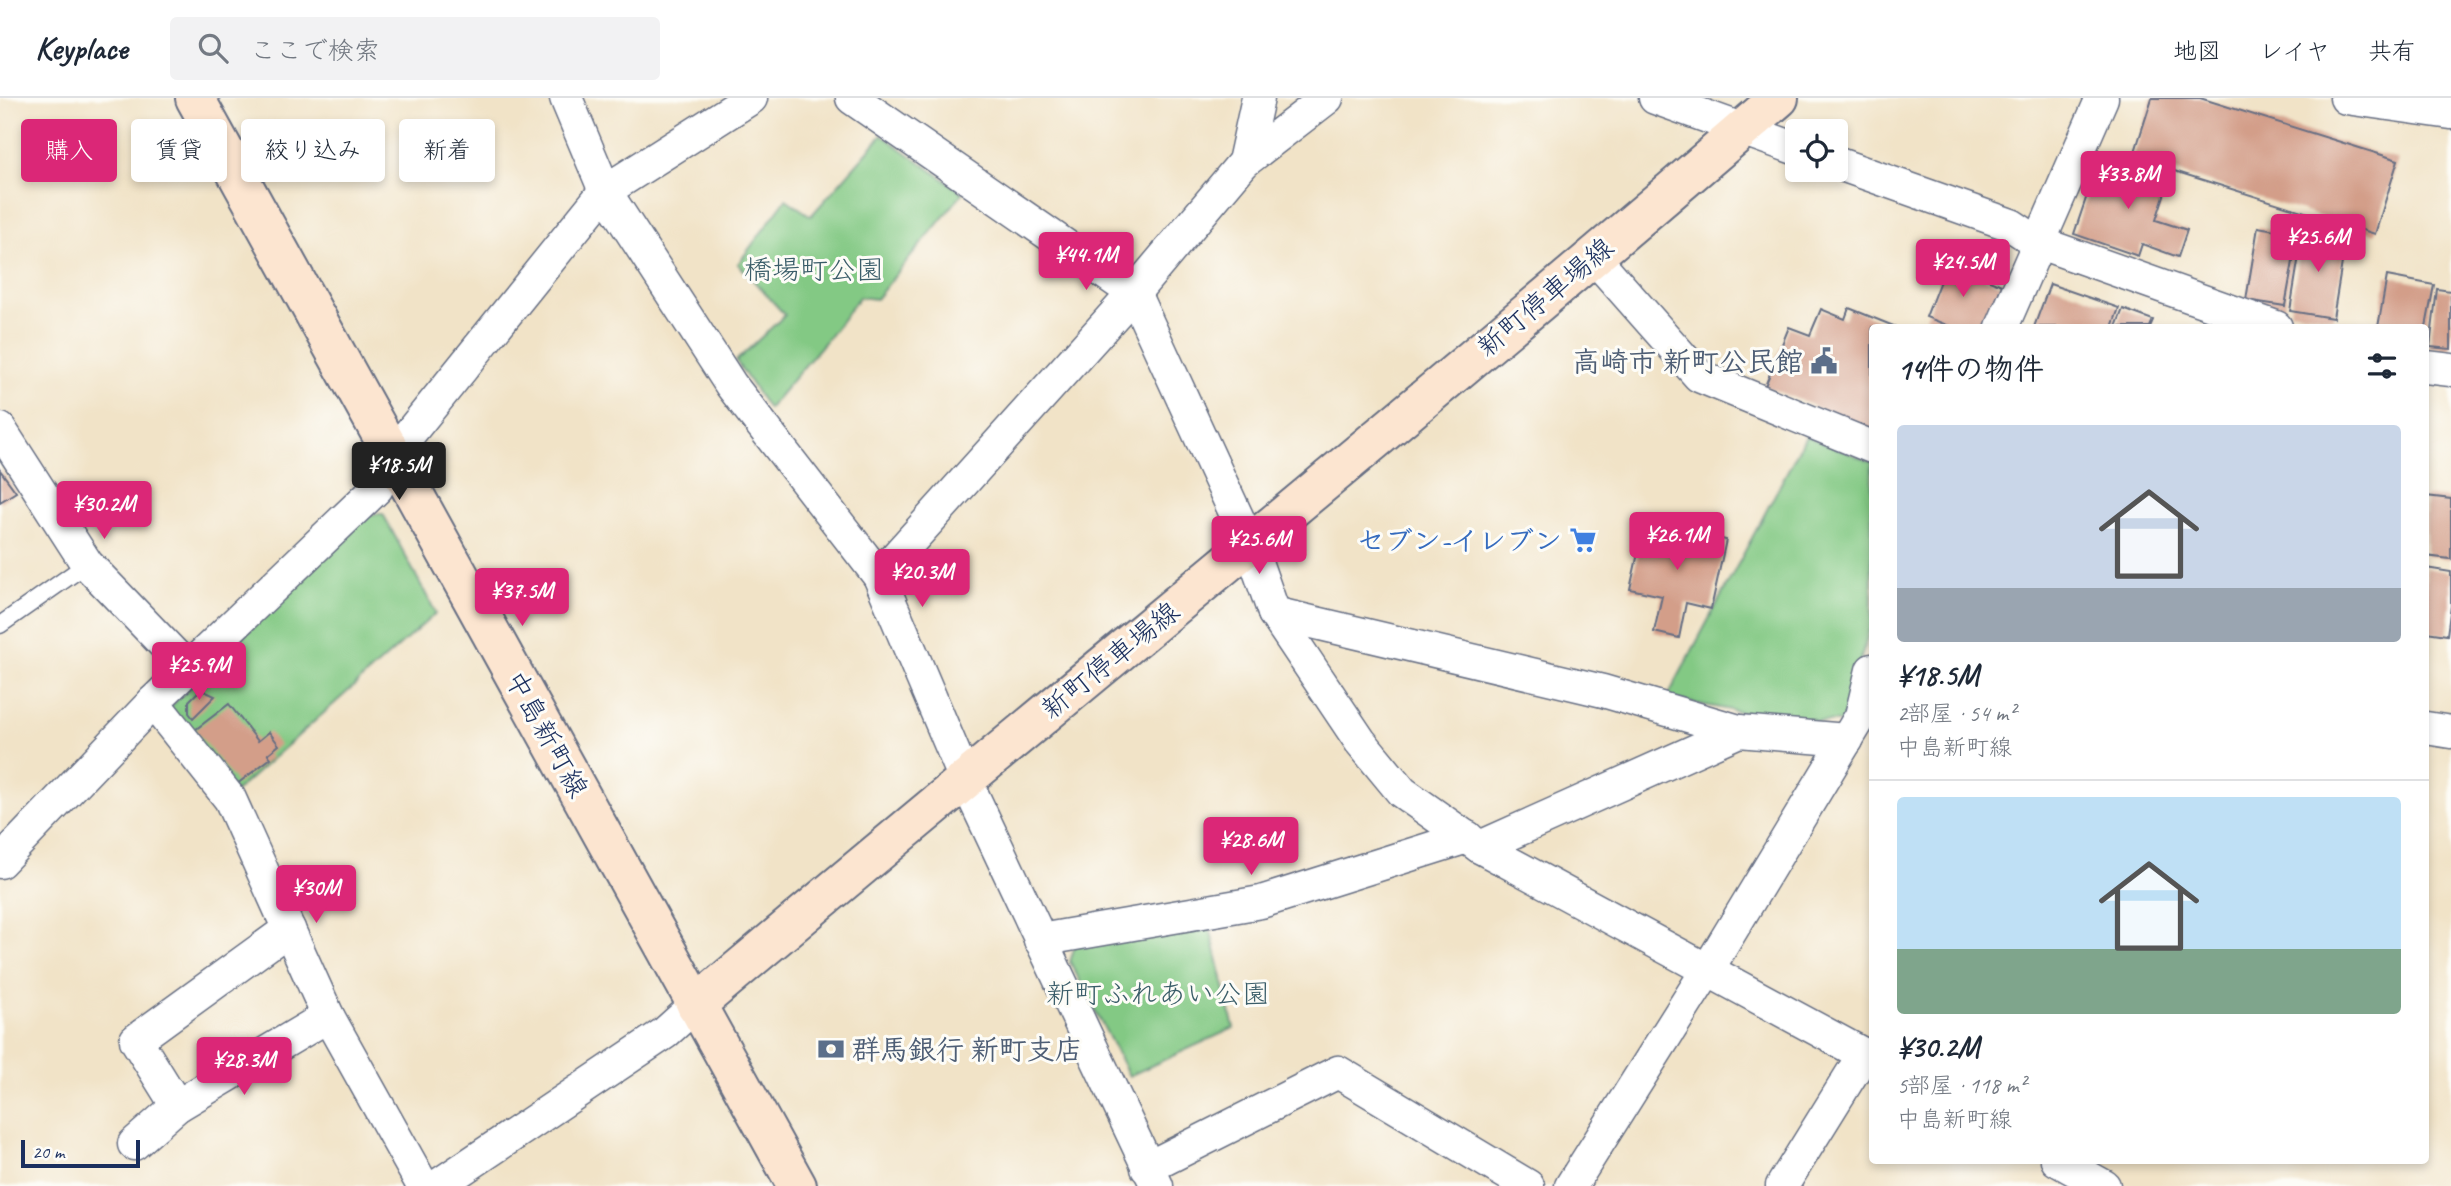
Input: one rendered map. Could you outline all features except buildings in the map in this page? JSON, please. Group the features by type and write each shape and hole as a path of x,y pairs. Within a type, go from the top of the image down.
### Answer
{"main road":[{"name":"中島新町線","path":"195,98 797,1186"},
{"name":"新町停車場線","path":"696,1005 1250,545 1779,98"}],"street":[{"path":"566,98 606,191 731,385 879,576 965,779 1152,1177 1338,1072 1528,1186"},
{"path":"0,862 153,702 377,488 393,454 606,191 751,98"},
{"path":"852,98 1134,293 1250,545 1274,613 1360,741 1402,792 1473,842 1868,1057 1782,1186"},
{"path":"1244,162 1258,98"},
{"path":"879,576 1134,293 1244,162 1327,98"},
{"path":"1655,98 1785,145"},
{"path":"2003,324 2102,98"},
{"path":"2346,98 2451,113"},
{"path":"1848,167 2011,226 2038,243 2268,324"},
{"path":"1594,256 1699,376 1869,446"},
{"path":"2429,367 2451,370"},
{"path":"0,429 87,564 188,668"},
{"path":"1274,613 1604,691 1739,732 1847,740"},
{"path":"153,702 230,799 328,1016 423,1186"},
{"path":"1571,1186 1708,969 1868,705"},
{"path":"2429,728 2451,732"},
{"path":"1040,940 1261,902 1473,842 1739,732"},
{"path":"177,1106 136,1040 289,929"},
{"path":"437,1186 665,1033 696,1005"},
{"path":"134,1144 177,1106 328,1016"},
{"path":"2064,1164 2103,1186 2108,1164"}],"lane":[{"path":"0,625 87,564"}],"green space":[{"name":"橋場町公園","path":"882,135 963,193 876,299 859,297 768,409 736,361 785,315 738,264 786,199 811,216"},
{"path":"1806,436 1869,461 1869,631 1842,722 1788,721 1667,698"},
{"path":"368,514 383,514 436,613 235,792 169,708"},
{"name":"新町ふれあい公園","path":"1208,920 1234,1028 1129,1076 1070,962 1075,945"}],"place":[{"name":"高崎市 新町公民館","path":"1824,361"},
{"name":"セブン-イレブン","path":"1583,540"},
{"name":"群馬銀行 新町支店","path":"831,1049"}]}
